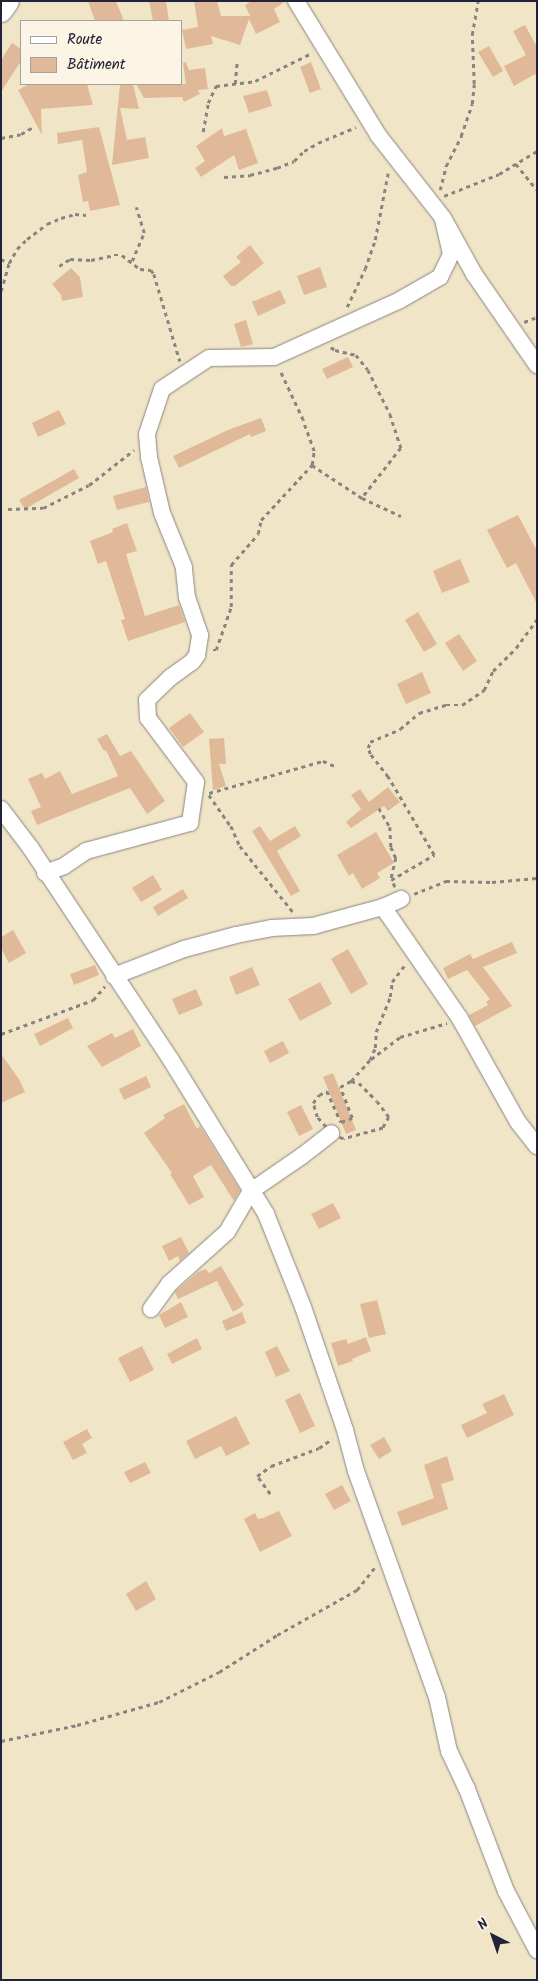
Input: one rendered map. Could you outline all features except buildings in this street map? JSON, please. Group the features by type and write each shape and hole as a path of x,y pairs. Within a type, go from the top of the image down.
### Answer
{"main road":[{"path":"1,11 8,1"}],"street":[{"path":"296,1 368,118 443,218 474,274 537,365"},
{"path":"45,873 64,866 86,851 190,823 202,795 196,782 148,718 147,700 198,655 200,635 187,598 184,567 162,513 149,457 147,434 162,389 209,358 274,357 400,300 440,277 451,254 443,218"},
{"path":"1,809 30,847 45,873 95,943 114,976 172,1060 250,1191 266,1214 286,1260 346,1430 356,1471 437,1697 449,1751 467,1789 506,1891 537,1950"},
{"path":"114,976 184,949 236,935 271,928 313,926 383,907 401,899"},
{"path":"383,907 459,1017 518,1122 537,1146"},
{"path":"151,1309 169,1284 227,1232 250,1191 302,1156 331,1133"}],"path":[{"path":"478,1 477,18 472,35 474,84 472,104 461,136 446,166 440,196 470,186 537,152"},
{"path":"203,132 208,104 216,86 255,81 323,47"},
{"path":"235,84 237,61"},
{"path":"224,177 250,175 277,168 294,161 304,151 358,126 368,118"},
{"path":"1,138 22,134 33,127"},
{"path":"336,328 368,262 376,240 378,222 387,189 388,169 397,158"},
{"path":"516,164 537,190"},
{"path":"132,261 144,233 136,207"},
{"path":"1,291 9,263 22,244 46,224 75,214 86,215"},
{"path":"59,266 70,259 91,260 122,255 140,269 150,270 154,274 176,343 181,376"},
{"path":"1,259 9,263"},
{"path":"317,337 335,350 356,355 368,370 390,414 400,448 362,498"},
{"path":"198,655 216,650 231,607 231,565 258,534 260,520 312,464 314,451 274,357"},
{"path":"8,509 43,508 89,484 127,457 133,451 136,443 147,434"},
{"path":"312,464 362,498 401,516"},
{"path":"391,880 434,855 388,777 370,754 368,748 370,742 400,728 419,713 446,705 462,704 484,690 493,671 516,648 537,619"},
{"path":"313,926 294,913 240,846 231,826 202,795 323,761 336,767"},
{"path":"379,808 390,827 391,847 396,858 391,880 401,899 446,880 492,882 537,878"},
{"path":"370,1060 375,1048 376,1032 390,997 392,982 405,966 405,939"},
{"path":"1,1034 93,1000"},
{"path":"351,1081 358,1083 377,1101 389,1117 383,1128 342,1139 331,1133 318,1117 313,1103 319,1095 326,1091 341,1122 352,1118 340,1087 351,1081 370,1060 400,1037 429,1030 459,1017"},
{"path":"270,1494 257,1476 272,1466 319,1448 346,1430"},
{"path":"1,1740 77,1725 159,1702 219,1672 276,1635 357,1590 377,1564 383,1545"}]}
